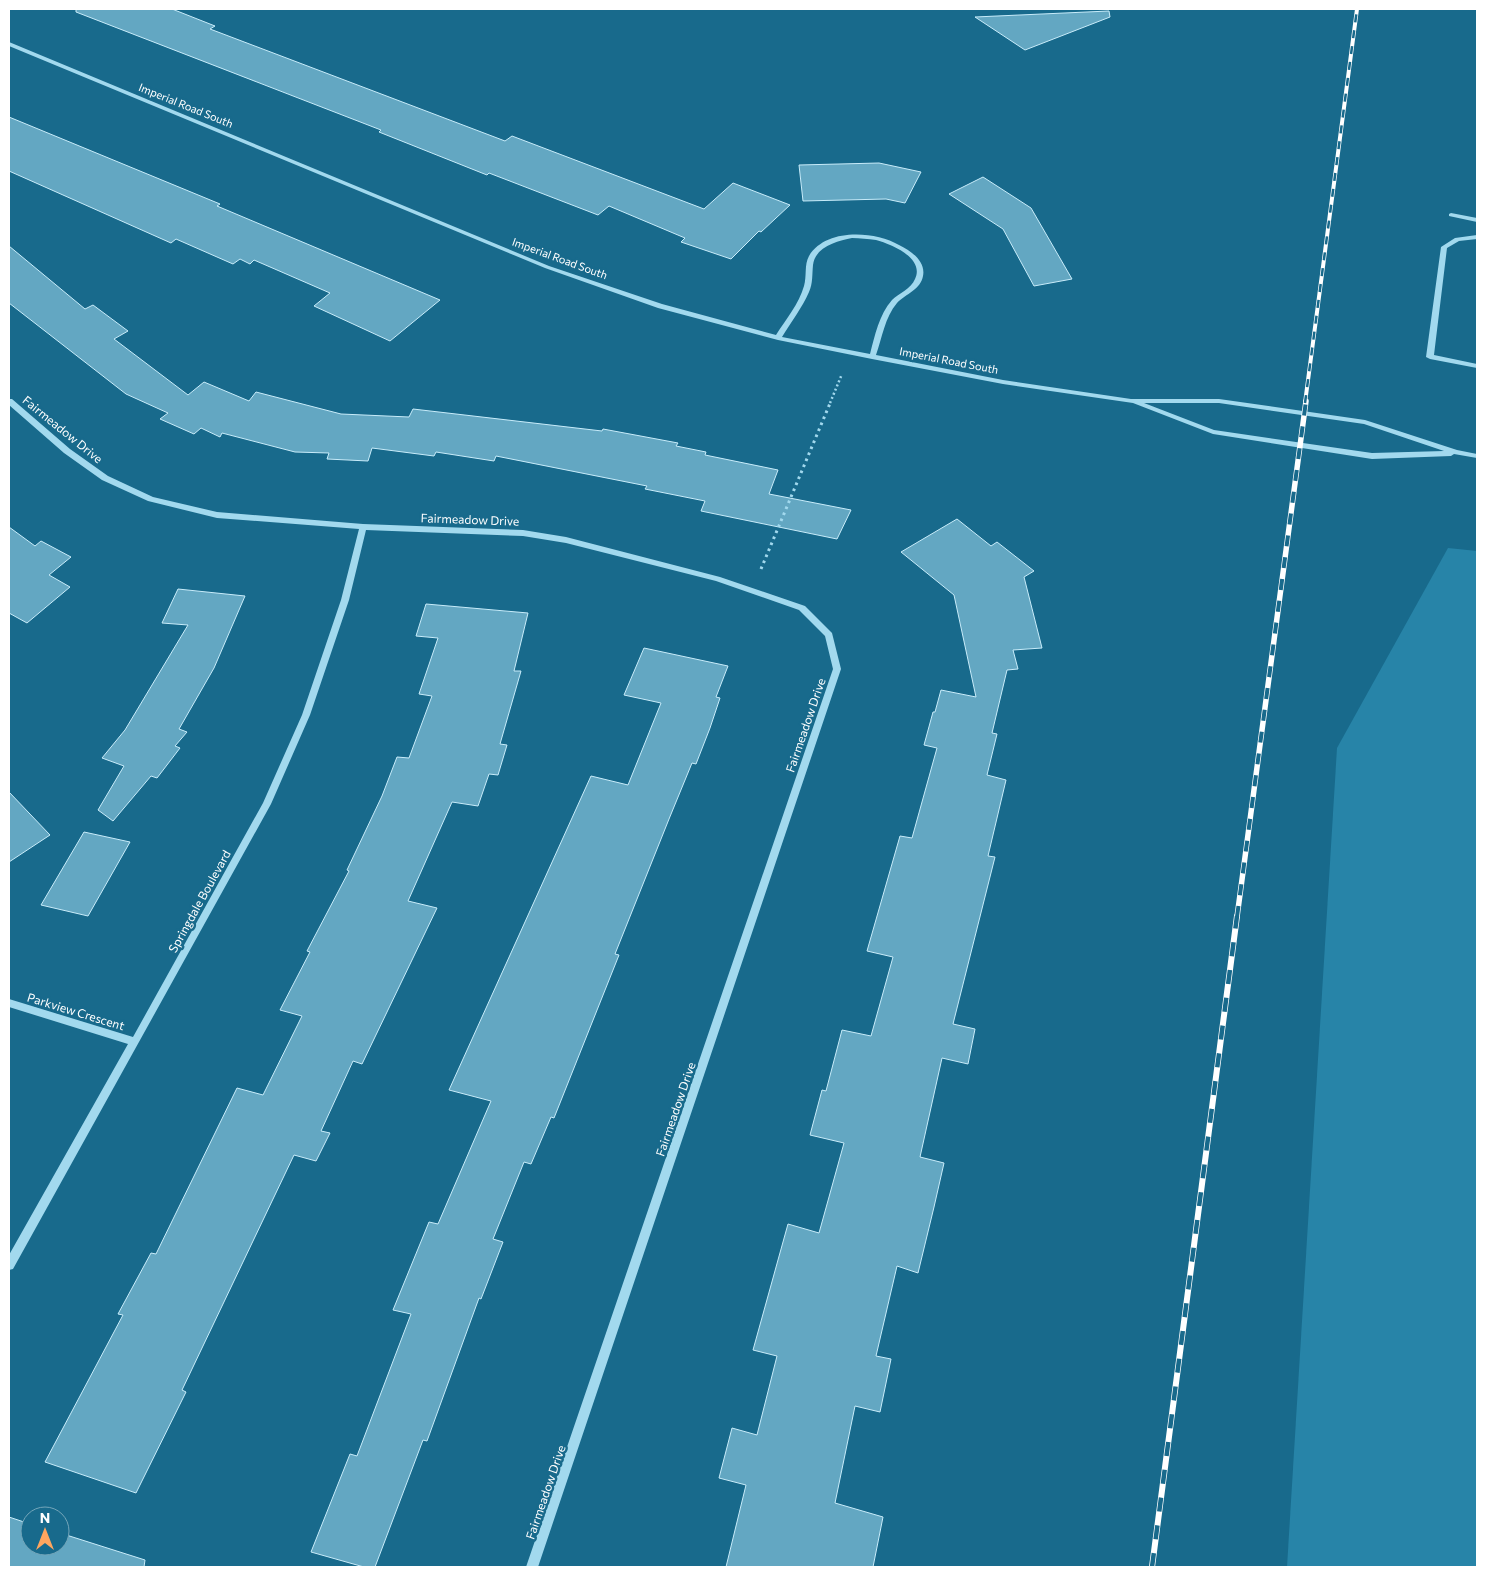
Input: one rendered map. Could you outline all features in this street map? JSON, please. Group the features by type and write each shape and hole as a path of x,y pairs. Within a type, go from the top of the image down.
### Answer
{"street":[{"name":"Imperial Road South","path":"9,44 547,267 660,306 778,338 1003,382 1132,401 1218,401 1366,422 1456,452 1477,456"},
{"path":"1451,215 1477,220"},
{"path":"778,338 808,286 808,266 815,253 827,243 845,238 867,236 887,241 905,250 916,261 920,273 918,280 895,301 885,318 872,357"},
{"path":"1477,237 1457,239 1444,247 1430,357 1477,366"},
{"name":"Fairmeadow Drive","path":"9,401 67,451 105,478 151,499 217,515 363,527 523,533 566,540 717,580 802,608 829,636 837,670 532,1567"},
{"name":"Imperial Road South","path":"1132,401 1213,432 1372,456 1456,452"},
{"name":"Springdale Boulevard","path":"9,1265 267,804 306,715 345,600 363,527"},
{"name":"Parkview Crescent","path":"9,1003 135,1042"}],"path":[{"path":"751,591 851,353"}],"shaded area":[{"path":"1448,548 1477,551 1477,1567 1287,1567 1337,748"}],"building":[{"path":"76,9 172,9 215,26 210,29 505,141 512,136 704,209 733,183 790,205 761,232 759,231 731,259 681,242 685,238 609,206 598,215 489,173 487,175 379,132 381,130 76,12"},
{"path":"1109,11 1110,17 1025,50 975,17"},
{"path":"9,117 220,204 217,206 440,300 390,341 314,306 330,293 254,260 250,264 240,259 233,264 176,239 171,243 9,171"},
{"path":"879,163 921,172 905,203 886,199 803,201 799,165"},
{"path":"983,177 1031,208 1072,279 1034,286 1003,229 949,194"},
{"path":"9,246 85,309 93,305 128,331 114,339 188,395 204,382 249,401 256,392 341,414 409,417 413,409 602,431 603,429 678,443 676,446 706,452 705,455 778,470 769,494 851,510 837,539 701,511 705,501 645,489 647,486 496,456 494,461 436,452 434,456 372,448 368,461 327,459 329,453 295,452 222,433 220,437 201,428 194,434 160,419 168,413 126,394 9,303"},
{"path":"957,519 991,546 997,542 1034,571 1024,577 1042,648 1013,650 1018,669 1007,670 992,733 997,734 987,775 1006,780 988,856 995,857 953,1024 975,1029 968,1064 942,1058 920,1157 944,1163 934,1207 918,1273 897,1266 876,1356 891,1359 880,1412 855,1406 835,1503 883,1517 873,1567 726,1567 746,1485 719,1478 732,1428 757,1435 777,1356 753,1350 788,1224 819,1233 844,1143 810,1135 822,1090 826,1091 842,1030 871,1036 893,957 867,951 900,836 912,838 937,748 924,745 941,690 976,697 954,595 901,552"},
{"path":"9,527 35,546 41,541 71,557 49,575 70,587 27,623 9,613"},
{"path":"178,589 245,596 214,668 179,729 187,732 175,746 180,748 157,778 151,776 113,821 98,810 124,766 102,758 125,730 188,625 162,623"},
{"path":"426,604 528,613 514,671 521,671 500,744 507,745 498,775 489,774 478,806 452,802 408,901 437,908 362,1064 353,1061 321,1131 330,1133 316,1161 294,1155 182,1390 186,1392 136,1493 45,1462 123,1315 118,1314 151,1253 156,1254 237,1088 263,1095 302,1016 280,1010 310,952 307,951 349,871 347,870 382,796 397,757 409,758 432,696 419,694 438,638 416,636"},
{"path":"644,648 728,666 716,697 720,698 710,728 696,764 692,763 615,954 619,955 554,1118 551,1117 531,1164 524,1162 493,1239 503,1242 481,1299 479,1298 427,1441 423,1440 375,1567 364,1567 311,1552 350,1454 357,1456 411,1314 393,1310 429,1222 438,1224 491,1101 449,1090 591,776 628,785 661,703 624,695"},
{"path":"9,792 50,835 9,862"},
{"path":"84,832 130,842 88,916 41,905"},
{"path":"9,1517 20,1521 20,1556 70,1556 70,1536 145,1560 144,1567 9,1567"}],"railway":[{"path":"1305,403 1357,9"},
{"path":"1237,917 1306,401"},
{"path":"1152,1567 1237,916"}]}
